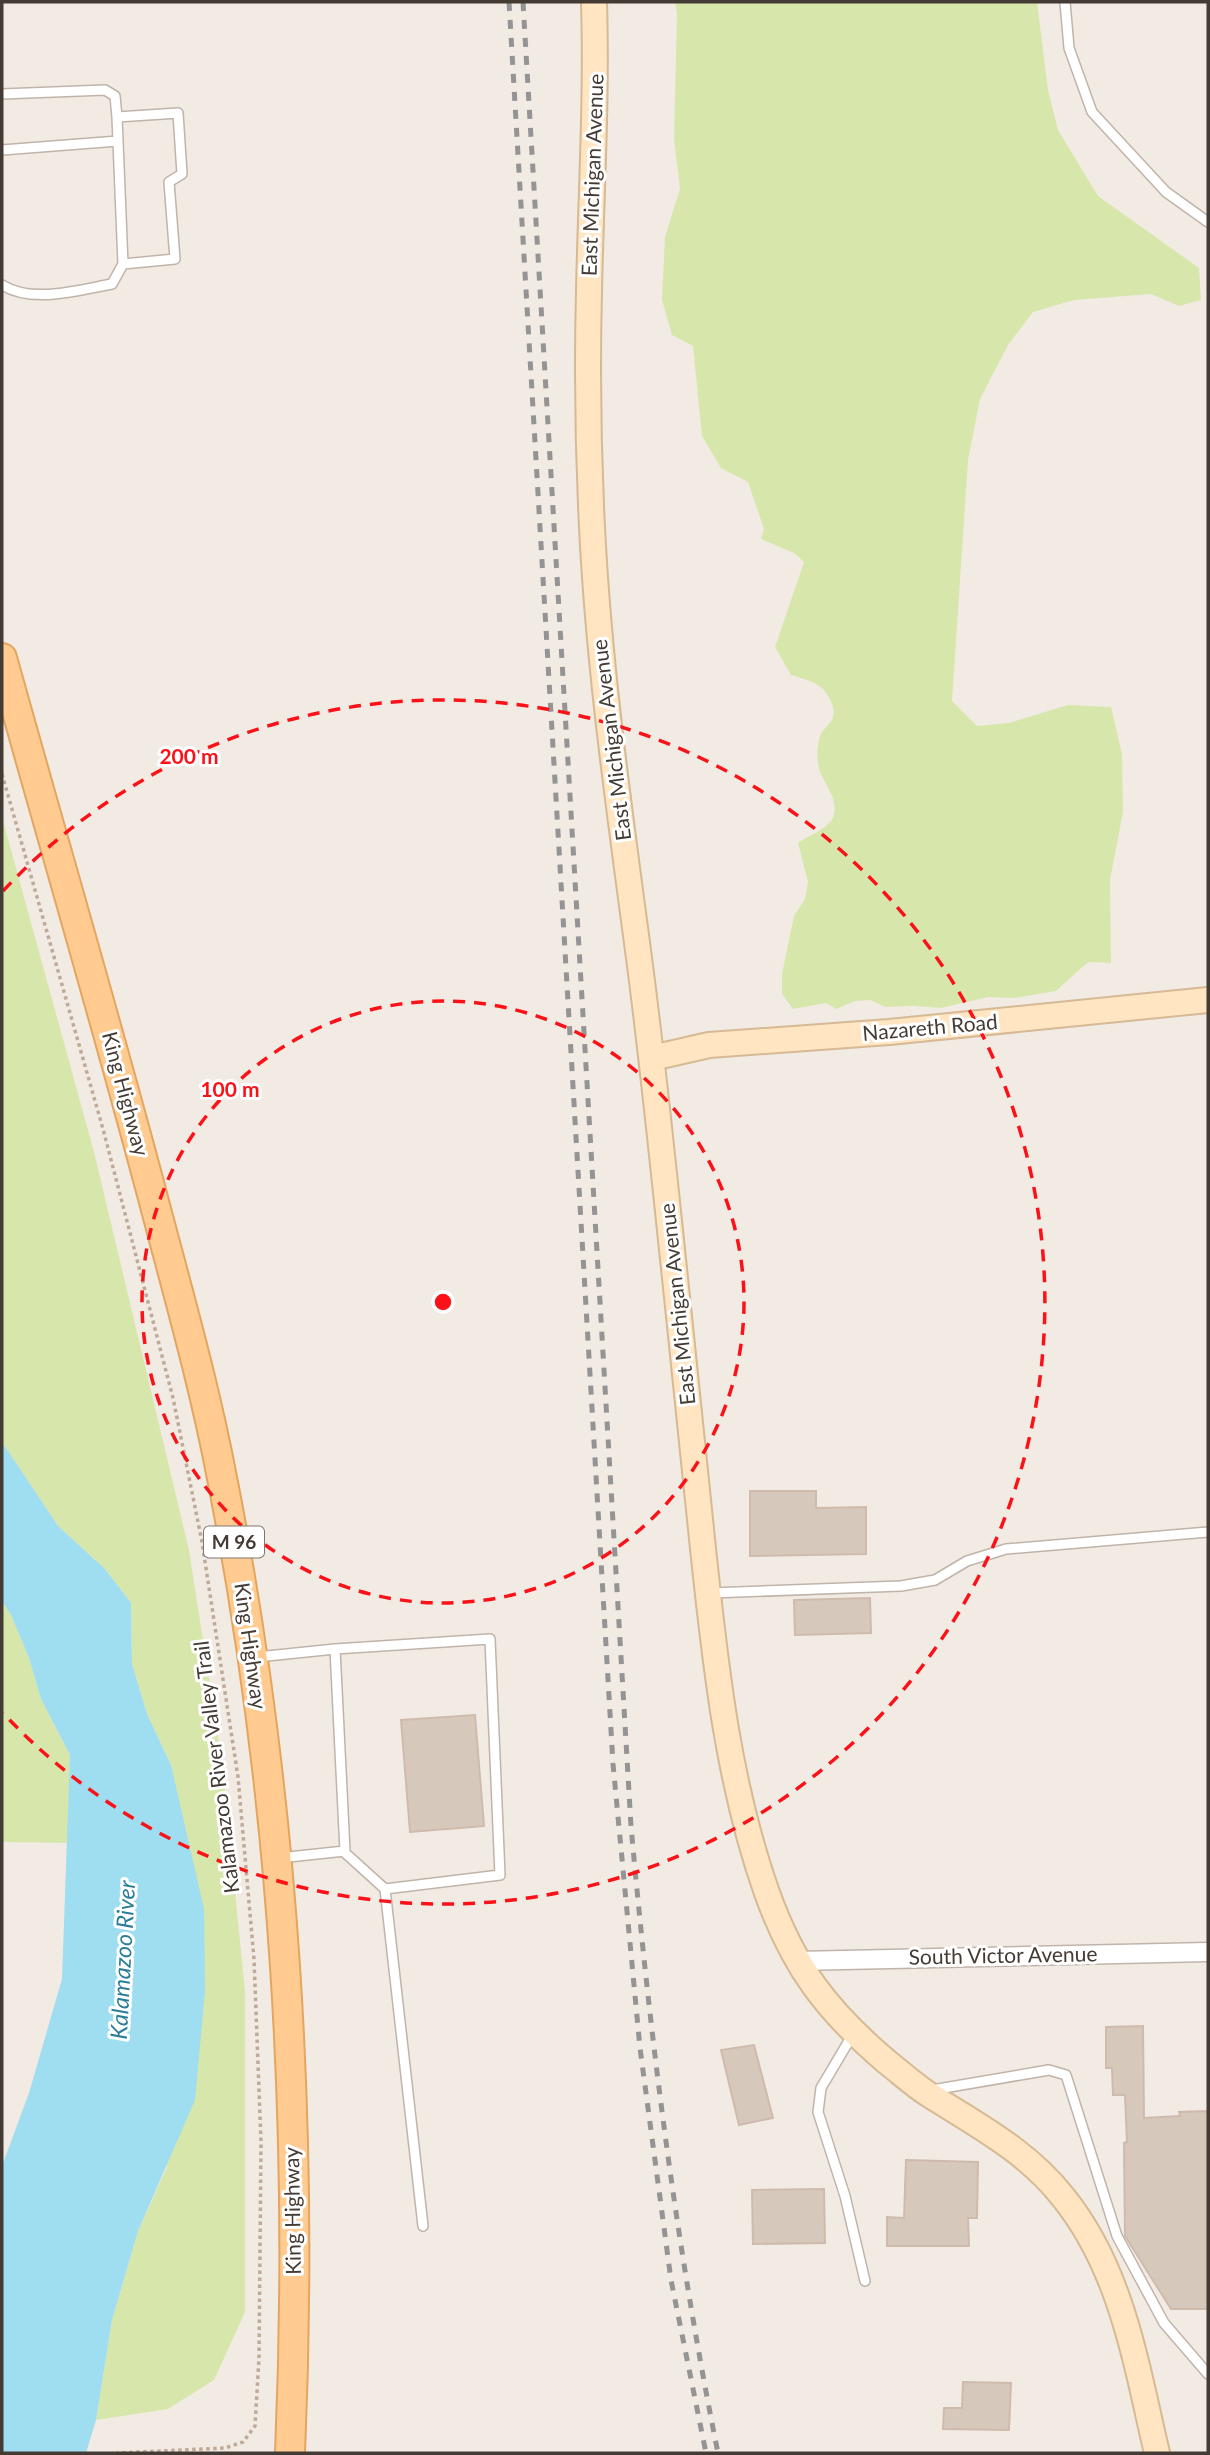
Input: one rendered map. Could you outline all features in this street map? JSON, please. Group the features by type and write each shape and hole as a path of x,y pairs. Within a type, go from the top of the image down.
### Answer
{"main road":[{"name":"King Highway","path":"2,658 116,1059 191,1341 223,1481 252,1658 275,1859 285,1984 295,2295 290,2453"}],"street":[{"name":"East Michigan Avenue","path":"594,2 597,77 588,350 591,520 602,674 652,1058 708,1594 725,1725 749,1837 769,1897 797,1961 820,1996 854,2033 924,2091 986,2129 1030,2161 1064,2198 1108,2268 1157,2453"},
{"name":"Nazareth Road","path":"652,1058 709,1045 902,1031 1208,1000"},
{"name":"South Victor Avenue","path":"797,1961 1208,1952"}],"lane":[{"path":"1065,2 1069,48 1092,111 1166,192 1208,222"},
{"path":"2,94 105,90 115,96 123,264 112,284 94,288 56,294 13,292 2,285"},
{"path":"117,117 178,113 182,174 169,182 175,259 123,264"},
{"path":"2,150 118,141"},
{"path":"708,1594 901,1586 935,1580 967,1561 1006,1549 1208,1532"},
{"path":"252,1658 335,1649 490,1639 500,1875 386,1889"},
{"path":"335,1649 343,1851 386,1889 423,2226"},
{"path":"275,1859 343,1851"},
{"path":"854,2033 821,2088 818,2112 845,2196 865,2281"},
{"path":"924,2091 1049,2070 1066,2075 1117,2236 1164,2323 1208,2374"}],"path":[{"name":"Kalamazoo River Valley Trail","path":"2,774 103,1129 173,1398 202,1542 238,1777 254,1959 260,2079 261,2207 255,2426 243,2442 225,2448 119,2452"}],"green space":[{"path":"675,2 1037,2 1048,90 1058,130 1098,196 1199,268 1201,300 1179,306 1151,294 1074,300 1033,312 1008,345 980,399 968,460 952,701 977,726 1009,723 1068,705 1111,707 1122,754 1123,812 1110,880 1111,963 1088,962 1056,991 1015,998 988,997 941,1008 885,1007 871,1000 855,1001 836,1009 826,1003 793,1009 782,994 782,974 794,916 805,899 808,882 798,843 825,827 834,814 834,801 818,764 818,743 822,732 832,720 833,710 829,697 821,688 791,675 775,647 804,562 794,553 761,539 764,529 748,482 721,468 702,436 693,346 672,335 662,300 665,237 680,189 674,139"},
{"path":"2,817 94,1152 189,1550 222,1762 245,1991 245,2312 214,2380 168,2409 96,2420 112,2320 138,2231 167,2167 184,1830 171,1765 147,1714 132,1664 131,1603 105,1569 58,1526 2,1442"},
{"path":"2,1601 11,1615 29,1658 41,1699 70,1755 69,1843 2,1842"}],"water":[{"name":"Kalamazoo River","path":"2,1442 58,1526 105,1569 131,1603 132,1664 147,1714 171,1765 204,1909 205,1991 195,2100 138,2231 112,2320 96,2420 86,2453 2,2453 2,2166 29,2093 62,1979 70,1755 41,1699 29,1658 11,1615 2,1601"}],"building":[{"path":"750,1491 816,1491 816,1508 866,1507 866,1554 750,1556"},
{"path":"870,1598 871,1633 795,1635 794,1600"},
{"path":"475,1715 484,1826 410,1832 401,1720"},
{"path":"1143,2026 1144,2118 1180,2116 1179,2112 1208,2113 1208,2309 1171,2309 1125,2236 1125,2095 1113,2095 1112,2068 1106,2068 1106,2027"},
{"path":"754,2045 773,2118 739,2125 721,2050"},
{"path":"906,2160 978,2162 977,2218 968,2218 969,2246 887,2246 887,2217 904,2218"},
{"path":"824,2189 825,2243 753,2244 752,2190"},
{"path":"963,2382 1011,2383 1009,2430 943,2429 944,2408 962,2408"}],"railway":[{"path":"509,2 613,1764 640,2048 671,2280 706,2453"},
{"path":"523,2 631,1826 666,2141 689,2297 718,2453"}]}
